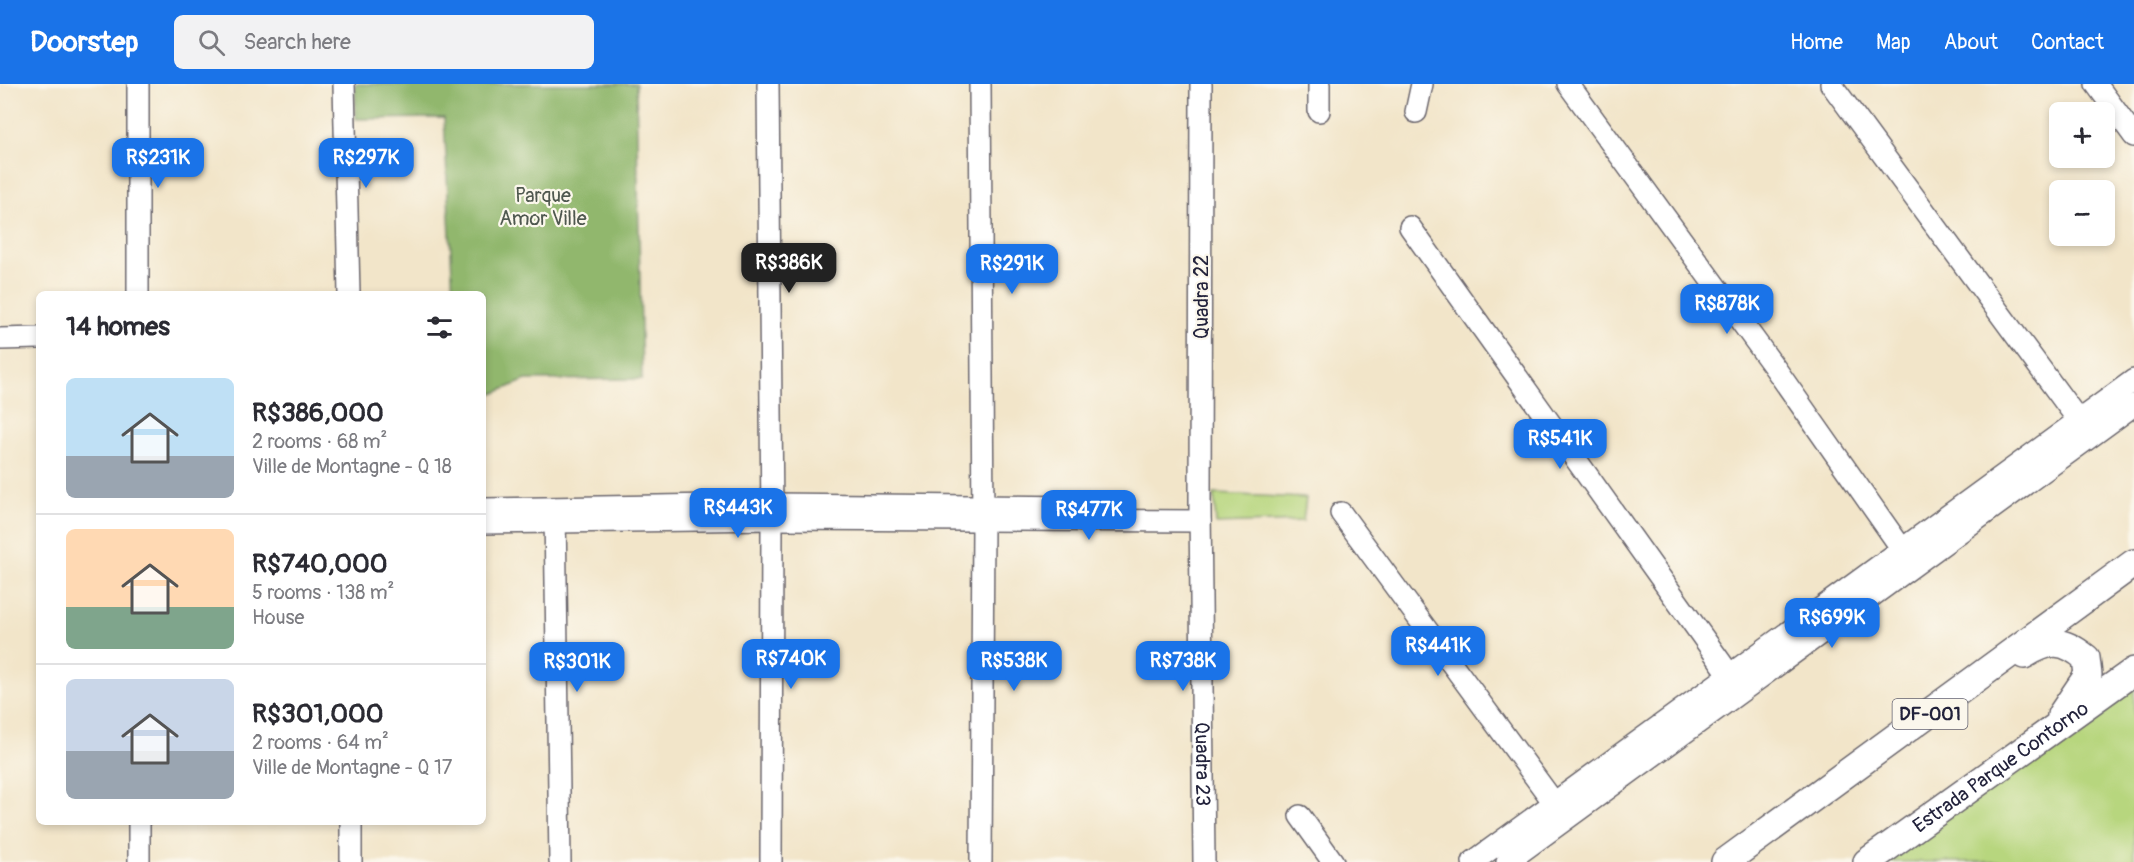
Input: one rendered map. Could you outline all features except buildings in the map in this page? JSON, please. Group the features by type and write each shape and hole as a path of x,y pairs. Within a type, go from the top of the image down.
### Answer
{"main road":[{"name":"DF-001","path":"1725,862 2134,563"},
{"path":"1924,718 2031,651 2058,642 2071,645 2086,658 2088,675 2083,687 2044,737"},
{"name":"Estrada Parque Contorno","path":"1867,862 2134,671"}],"street":[{"path":"138,84 138,291"},
{"path":"344,84 349,291"},
{"path":"768,84 772,511 771,862"},
{"path":"980,84 995,862"},
{"path":"981,862 988,513 992,84"},
{"name":"Quadra 22","path":"1200,515 1201,84"},
{"path":"1319,84 1319,111"},
{"path":"1416,112 1422,84"},
{"path":"1568,84 1908,557"},
{"path":"1832,84 2085,429"},
{"path":"2096,84 2134,136"},
{"path":"1410,227 1736,683"},
{"path":"0,325 36,325"},
{"path":"0,339 36,338"},
{"path":"1473,862 1560,811 2085,429 2134,380"},
{"path":"2085,429 2134,405"},
{"path":"486,509 555,516"},
{"path":"486,523 555,516 772,511 1200,515"},
{"path":"1341,513 1560,811"},
{"name":"Quadra 23","path":"1200,515 1204,862"},
{"path":"555,516 560,862"},
{"path":"1507,862 1560,811"},
{"path":"1300,816 1333,862"},
{"path":"139,825 139,862"},
{"path":"351,825 351,862"}],"green space":[{"name":"Parque Amor Ville","path":"355,84 636,84 642,379 526,380 486,397 486,291 453,291 444,118 356,119"},
{"path":"1214,494 1306,498 1303,521 1216,524"},
{"path":"2134,673 2134,862 1870,862"}]}
